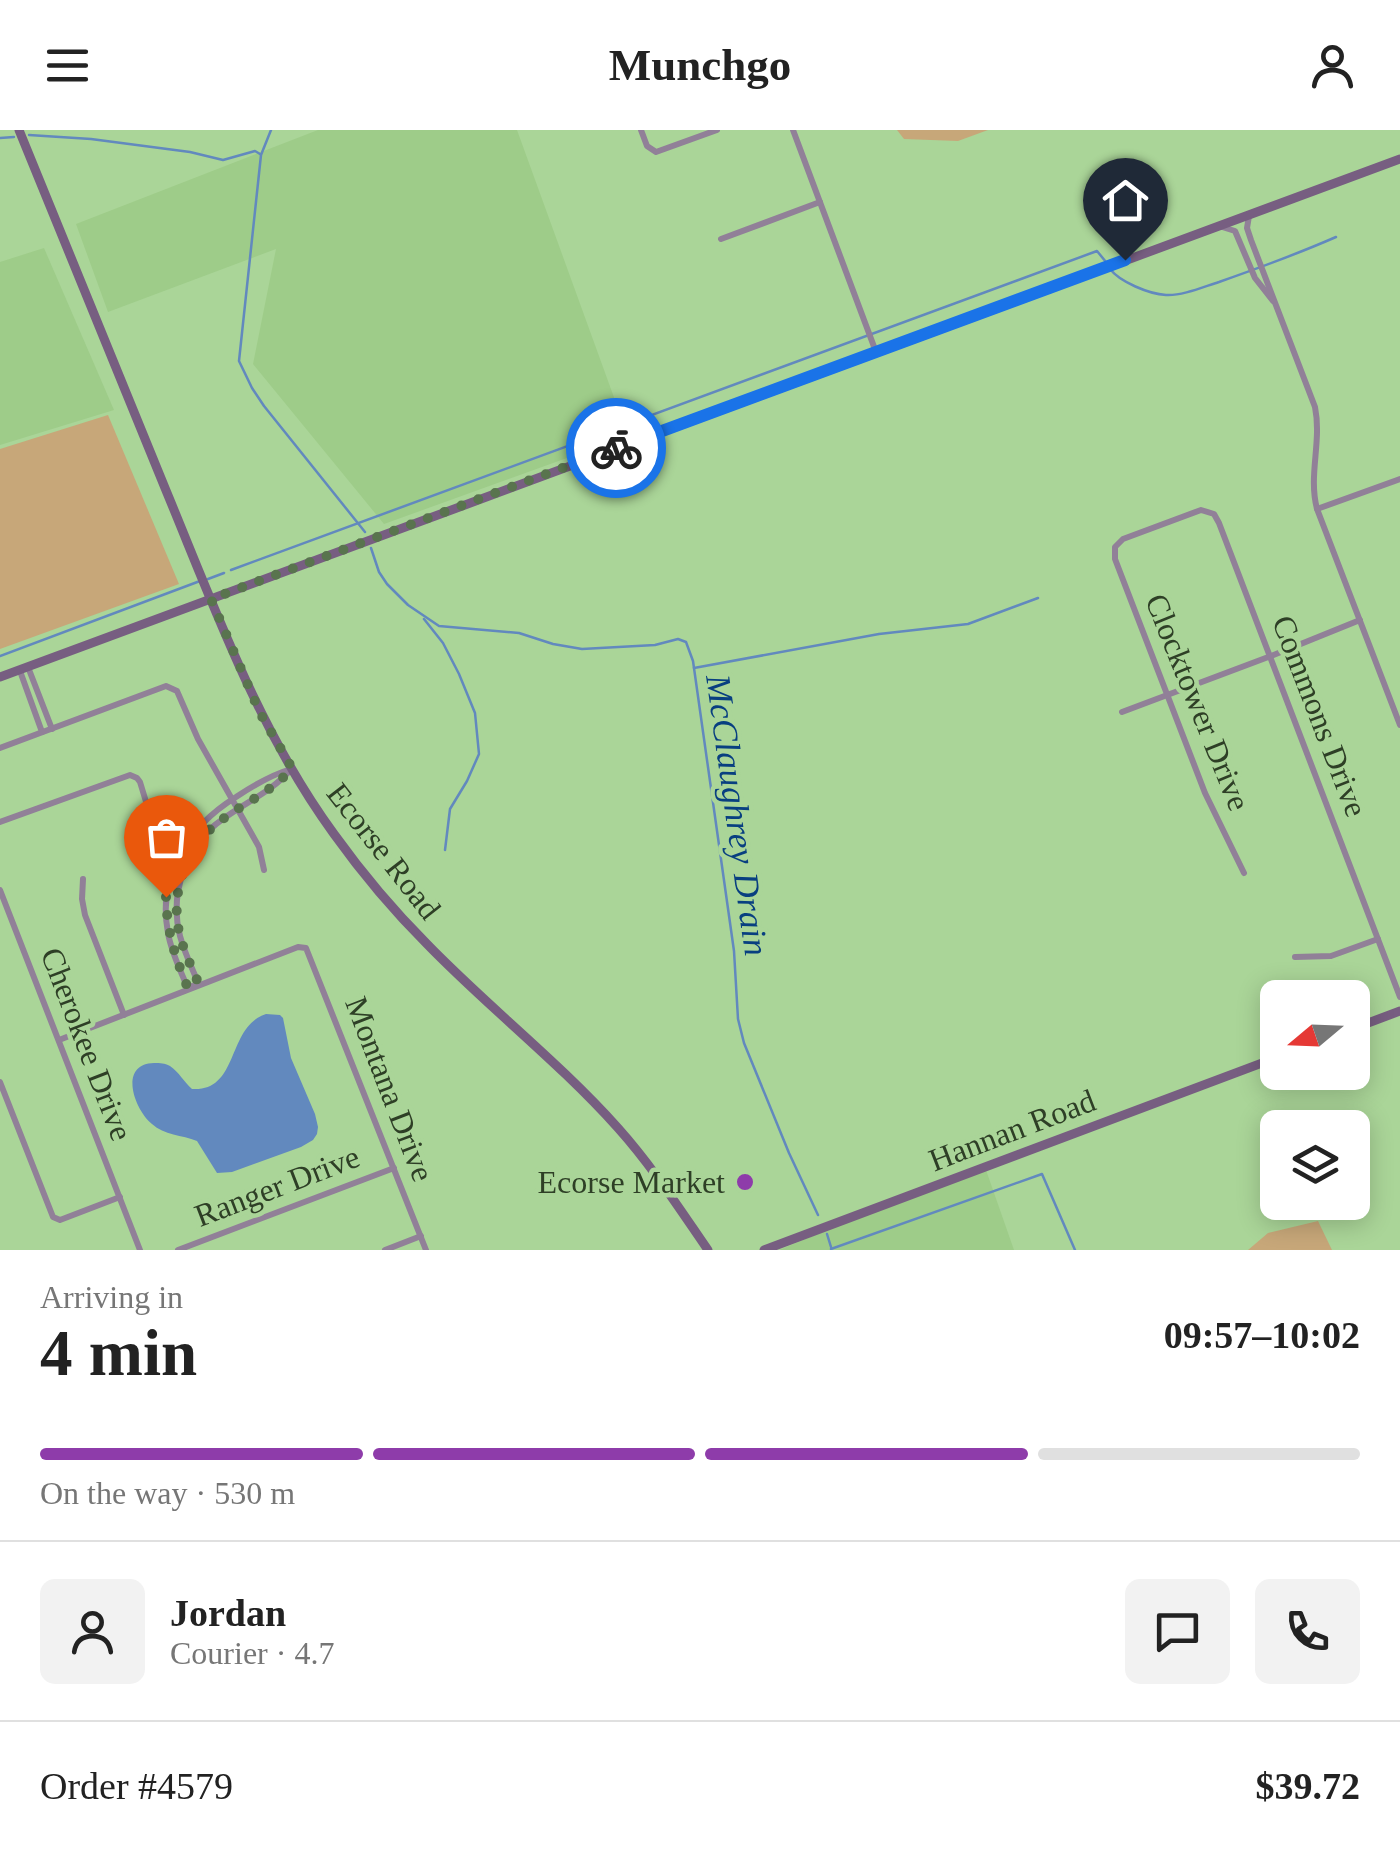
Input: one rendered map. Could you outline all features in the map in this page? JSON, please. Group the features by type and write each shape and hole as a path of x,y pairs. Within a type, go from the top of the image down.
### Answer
{"street":[{"name":"Ecorse Road","path":"19,130 211,599 260,713 292,768 332,831 381,895 429,947 618,1128 658,1177 708,1250"},
{"path":"641,130 647,146 656,152 717,130"},
{"path":"793,130 876,352"},
{"path":"0,678 1400,159"},
{"path":"721,239 820,202"},
{"path":"1250,214 1248,228 1317,416 1313,480 1318,509 1400,726"},
{"path":"1217,226 1235,232 1260,286 1276,306"},
{"path":"1318,509 1400,480"},
{"name":"Commons Drive","path":"1115,547 1126,538 1198,511 1210,512 1219,522 1400,998"},
{"name":"Clocktower Drive","path":"1115,547 1116,563 1205,793 1244,873"},
{"path":"1122,712 1360,620"},
{"path":"24,669 52,729"},
{"path":"24,669 42,732"},
{"path":"0,748 166,686 173,688 259,847 264,870"},
{"path":"194,988 186,984 167,927 168,885 176,860 206,818 272,774 292,768"},
{"path":"58,1040 194,988 197,980 180,936 176,911 178,887 193,850 215,824 280,783 292,768"},
{"path":"0,822 130,775 140,782 155,820 193,850"},
{"path":"83,879 85,915 124,1015"},
{"name":"Cherokee Drive","path":"0,890 4,911 140,1250"},
{"path":"1294,957 1332,956 1378,939"},
{"name":"Montana Drive","path":"194,988 298,947 310,952 426,1250"},
{"path":"1370,1022 1400,1011"},
{"name":"Hannan Road","path":"764,1250 1260,1064"},
{"path":"0,1082 53,1217 60,1220 120,1196"},
{"name":"Ranger Drive","path":"178,1250 394,1168"},
{"path":"385,1250 421,1236"}],"shaded area":[{"path":"318,130 517,130 628,436 384,524 253,364 276,249 108,312 76,224"},
{"path":"897,130 988,130 958,141 904,139"},
{"path":"44,248 114,410 0,445 0,262"},
{"path":"108,415 179,584 0,649 0,449"},
{"path":"986,1170 1014,1250 779,1250 835,1227"},
{"path":"1318,1221 1332,1250 1248,1250 1268,1233"}],"water":[{"path":"266,1014 283,1018 291,1058 315,1114 317,1134 301,1147 232,1172 217,1173 197,1141 162,1130 145,1117 135,1098 133,1079 143,1065 161,1063 173,1068 192,1089 207,1087 226,1070 244,1032"}],"waterway":[{"name":"McClaughrey Drain","path":"271,130 261,155 239,361 264,406 365,532"},
{"name":"McClaughrey Drain","path":"29,135 91,139 223,160 255,151 260,154"},
{"name":"McClaughrey Drain","path":"0,138 14,137"},
{"path":"1110,269 1143,290 1179,294 1336,237"},
{"path":"231,570 1097,251 1106,262"},
{"name":"McClaughrey Drain","path":"371,548 387,584 408,605 439,626 519,633 582,649 655,645 678,639 686,642 693,661 734,951 738,1019 744,1043 818,1215"},
{"path":"208,579 224,573"},
{"path":"0,656 200,581"},
{"path":"694,668 879,634 968,624 1038,598"},
{"path":"424,619 443,643 475,713 479,754 450,809 445,850"},
{"path":"831,1249 1042,1174 1075,1250"},
{"name":"McClaughrey Drain","path":"827,1234 831,1247"}],"way so far":[{"path":"166,897 172,947 186,984 194,988 197,980 180,936 176,911 178,887 189,858 215,824 280,783 292,768 260,713 211,599 616,448"}],"place":[{"name":"Ecorse Market","path":"745,1182"}],"route":[{"path":"616,448 1125,260"}]}
